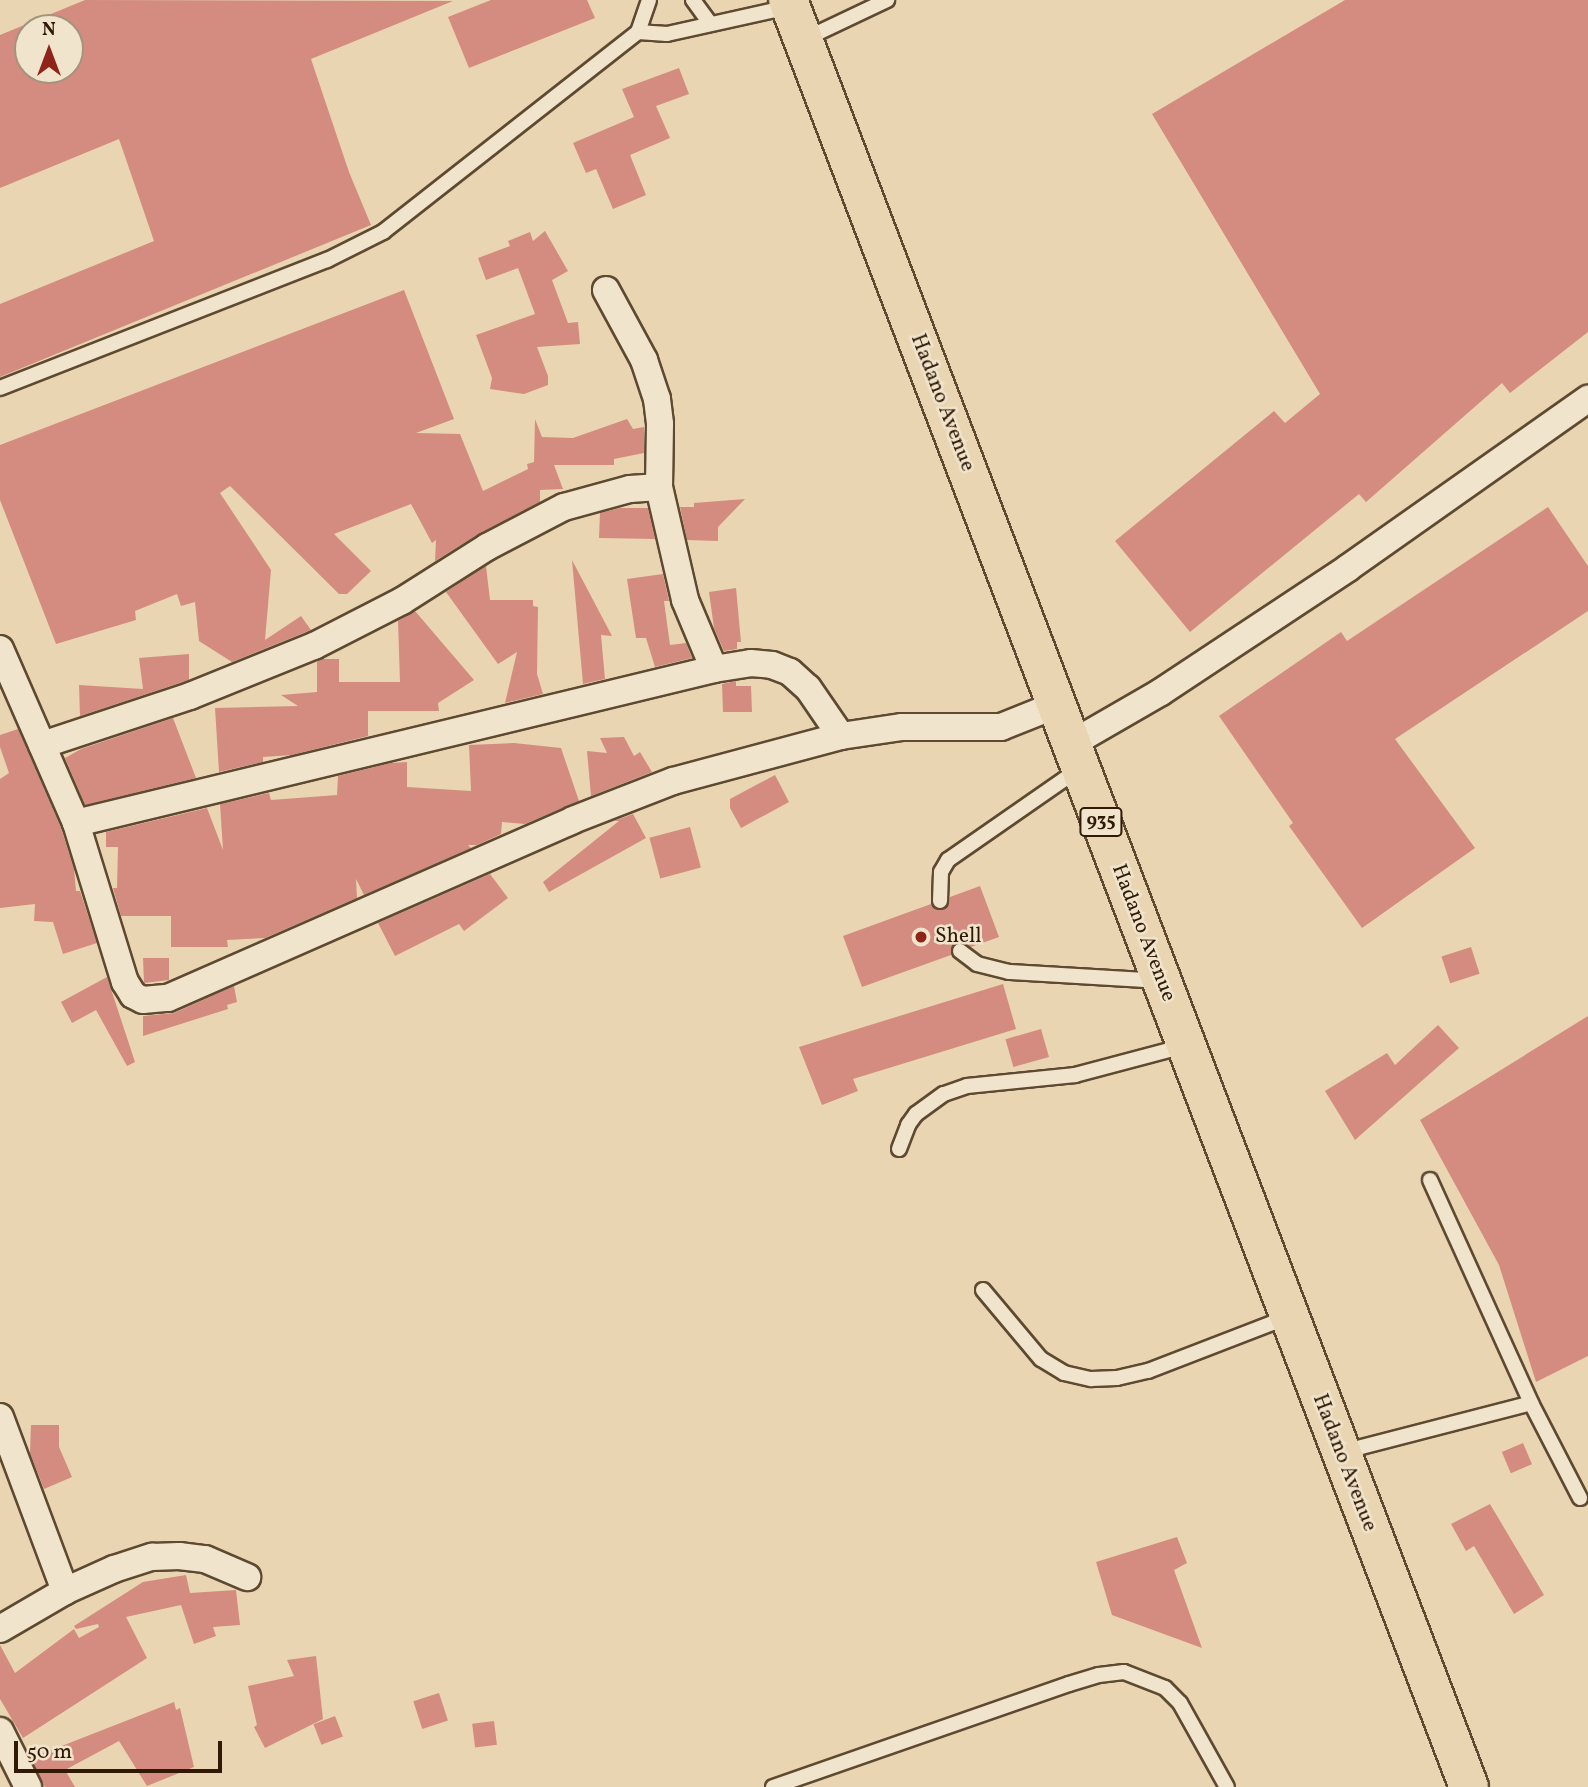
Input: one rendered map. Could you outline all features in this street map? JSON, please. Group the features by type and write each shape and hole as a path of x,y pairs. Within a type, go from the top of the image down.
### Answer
{"main road":[{"name":"Hadano Avenue","path":"794,16 1469,1787"}],"street":[{"path":"606,290 645,360 657,399 660,424 659,486 685,600 713,669"},
{"path":"1076,756 1161,692 1348,568 1588,399"},
{"path":"42,745 190,696 314,646 402,601 487,547 564,507 598,496 659,486"},
{"path":"0,649 76,823 125,982 133,995 153,1000 168,998 573,820 673,781 841,736 902,727 1001,727 1056,705"},
{"path":"76,823 713,669 751,663 772,665 790,672 808,688 841,736"},
{"path":"0,1418 65,1591"},
{"path":"0,1629 65,1591 114,1569 152,1558 179,1556 205,1559 247,1577"},
{"path":"0,1731 28,1787"}],"lane":[{"path":"0,388 360,246 409,213 472,160 638,32 649,0"},
{"path":"693,0 710,23"},
{"path":"638,32 667,34 710,23 794,16 887,0"},
{"path":"940,901 941,872 948,860 1076,756"},
{"path":"960,951 977,964 1009,972 1161,981"},
{"path":"900,1149 908,1125 916,1114 944,1094 967,1086 1075,1075 1186,1045"},
{"path":"1430,1180 1531,1403 1580,1498"},
{"path":"983,1290 1041,1359 1064,1373 1091,1379 1117,1378 1147,1371 1289,1316"},
{"path":"1340,1453 1531,1403"},
{"path":"774,1787 1069,1684 1099,1675 1124,1672 1165,1688 1180,1703 1227,1787"}],"building":[{"path":"85,0 453,1 311,59 349,172 371,225 0,377 0,304 154,241 119,139 0,188 0,35 14,29 14,84 84,84 84,14 51,14"},
{"path":"491,0 587,0 595,18 469,68 448,17"},
{"path":"1345,0 1588,0 1588,332 1510,393 1502,383 1366,502 1359,494 1190,632 1115,541 1274,411 1285,423 1320,394 1152,114"},
{"path":"679,68 689,94 656,106 670,138 630,155 646,195 613,209 596,169 586,173 573,143 634,117 622,89"},
{"path":"545,231 568,271 552,280 568,323 578,322 580,344 537,347 548,376 548,385 524,394 490,389 492,378 476,335 535,314 518,268 486,280 478,258 510,246 508,241 530,232 533,241"},
{"path":"404,290 454,419 416,433 460,434 483,491 528,469 527,464 534,462 535,419 542,437 573,438 627,419 633,429 644,427 644,453 614,459 614,465 554,465 563,489 540,490 540,502 480,533 435,561 436,540 432,543 411,504 334,534 371,571 347,594 339,594 230,486 220,493 271,570 265,640 301,616 311,630 232,662 199,641 195,602 181,606 177,594 135,611 136,620 56,644 0,500 0,445"},
{"path":"745,499 718,527 718,541 687,540 680,507 694,507 694,503"},
{"path":"1548,507 1588,566 1588,611 1395,739 1475,848 1362,928 1289,826 1293,823 1219,716 1341,632 1347,641"},
{"path":"620,508 648,508 655,539 599,538 600,513"},
{"path":"572,560 612,636 601,635 605,679 583,684"},
{"path":"486,566 490,600 533,600 533,606 538,607 537,674 543,694 505,703 517,652 498,664 446,592"},
{"path":"663,574 669,601 664,601 670,645 686,643 692,658 655,667 646,638 636,638 627,579"},
{"path":"736,588 741,642 737,642 737,649 724,651 714,628 709,592"},
{"path":"415,611 474,680 438,703 439,711 368,711 368,736 292,755 263,757 263,762 219,772 215,708 298,706 281,695 317,692 317,662 322,659 339,659 339,682 400,682 398,621"},
{"path":"189,654 189,680 80,716 79,685 143,689 139,658"},
{"path":"736,681 736,686 751,686 752,712 723,712 722,684"},
{"path":"173,718 196,778 85,805 65,758 81,749"},
{"path":"18,729 61,828 74,869 76,891 80,891 97,943 63,954 53,922 34,921 35,904 0,908 0,779 9,773 0,747 0,735"},
{"path":"624,737 634,756 640,752 652,772 591,796 587,751 607,753 600,738"},
{"path":"514,743 561,748 579,801 525,824 502,822 501,834 477,845 468,845 471,848 364,895 356,879 357,898 265,938 227,940 228,947 171,947 171,916 121,916 113,888 117,888 118,847 106,847 106,832 207,808 223,850 220,804 269,793 271,800 337,795 338,776 391,763 407,762 407,787 471,791 469,745"},
{"path":"775,775 789,802 741,828 730,808 730,799"},
{"path":"633,814 646,838 549,892 543,882 619,821 614,821"},
{"path":"690,827 701,868 660,878 649,838"},
{"path":"490,874 508,898 464,931 459,924 395,956 378,923"},
{"name":"Shell","path":"980,886 999,937 971,947 957,942 952,946 951,955 862,987 843,936 931,904 936,909 944,910 950,897"},
{"path":"1471,947 1480,974 1450,983 1442,957"},
{"path":"143,958 169,958 169,980 144,983"},
{"path":"107,977 135,1062 127,1066 96,1010 72,1023 61,1002"},
{"path":"1003,984 1016,1029 853,1079 858,1091 822,1105 799,1047"},
{"path":"234,986 237,1002 227,1005 228,1009 143,1036 143,1016 174,1013"},
{"path":"1588,1016 1588,1356 1536,1382 1499,1265 1420,1120"},
{"path":"1438,1025 1459,1048 1355,1140 1325,1091 1387,1053 1395,1065"},
{"path":"1041,1029 1049,1057 1013,1067 1005,1039"},
{"path":"31,1425 59,1425 59,1447 72,1477 44,1489 30,1453"},
{"path":"1523,1443 1532,1464 1511,1473 1502,1452"},
{"path":"1490,1504 1544,1595 1514,1614 1474,1546 1466,1551 1451,1524"},
{"path":"1177,1537 1187,1563 1174,1570 1202,1648 1112,1615 1096,1562"},
{"path":"186,1575 190,1593 236,1590 240,1625 213,1627 216,1636 194,1644 181,1605 126,1617 147,1658 23,1738 0,1699 0,1645 15,1673 74,1629 79,1638 99,1627 98,1624 76,1629 74,1626 143,1582"},
{"path":"316,1656 323,1719 265,1748 254,1727 257,1725 248,1686 294,1676 287,1660"},
{"path":"439,1693 448,1721 422,1729 413,1701"},
{"path":"174,1702 176,1710 180,1708 194,1767 147,1786 119,1741 65,1770 75,1787 45,1787 31,1758"},
{"path":"335,1716 343,1737 321,1745 314,1724"},
{"path":"494,1721 497,1745 475,1748 472,1724"}],"place":[{"name":"Shell","path":"921,937"}]}
